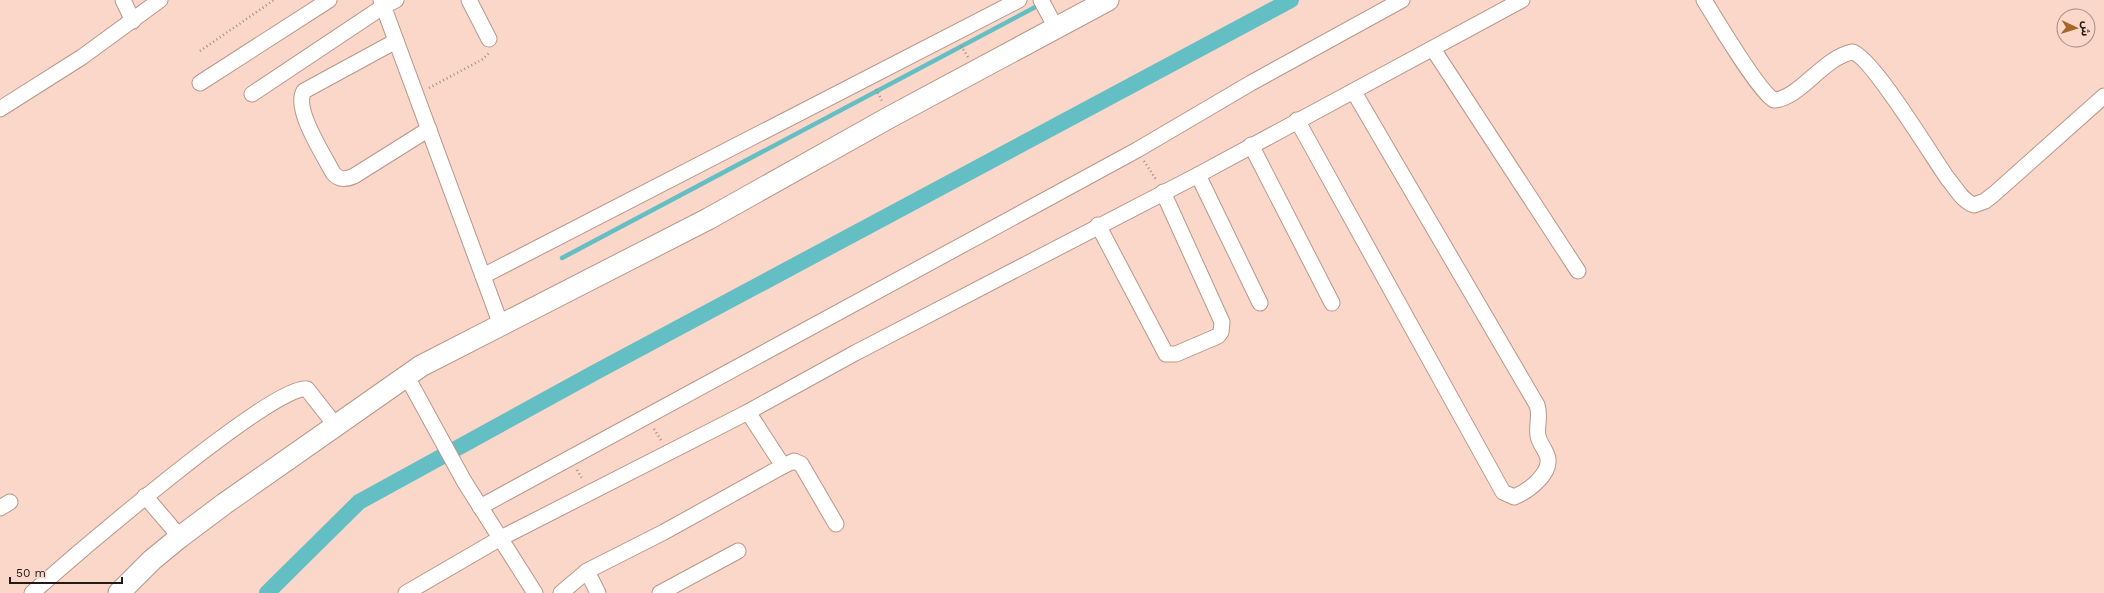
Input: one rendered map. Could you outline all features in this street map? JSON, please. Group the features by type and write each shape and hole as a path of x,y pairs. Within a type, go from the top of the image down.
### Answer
{"street":[{"path":"123,0 133,20"},
{"path":"0,109 82,57 160,0"},
{"path":"200,83 329,0"},
{"path":"469,0 489,39"},
{"path":"483,276 1019,0"},
{"path":"1040,0 1056,28"},
{"path":"119,593 152,560 180,537 406,375 708,219 1108,0"},
{"path":"480,507 1130,153 1251,83 1402,0"},
{"path":"406,593 499,539 748,412 855,353 1098,225 1161,188 1198,175 1297,120 1354,92 1522,0"},
{"path":"1704,0 1756,81 1769,98 1774,100 1786,97 1840,56 1852,52 1860,55 1876,73 1963,198 1974,205 1986,201 2104,96"},
{"path":"252,94 387,2 396,41 501,325"},
{"path":"396,41 304,91 300,102 302,109 309,127 333,173 337,178 341,179 354,176 429,129"},
{"path":"1433,49 1578,271"},
{"path":"1297,120 1503,492 1514,497 1521,494 1538,481 1546,470 1548,461 1538,436 1539,412 1537,405 1354,92"},
{"path":"1251,145 1332,303"},
{"path":"1198,175 1260,303"},
{"path":"1098,225 1166,354 1176,354 1218,336 1221,332 1222,322 1161,188"},
{"path":"406,375 464,481 499,539 535,593"},
{"path":"32,593 145,496 226,435 295,391 307,389 336,426"},
{"path":"748,412 783,466"},
{"path":"561,593 587,571 664,532 794,461 801,464 836,524"},
{"path":"145,496 180,537"},
{"path":"660,593 738,551"},
{"path":"587,571 598,593"}],"path":[{"path":"200,51 274,0"},
{"path":"416,95 487,56 491,49 489,39"},
{"path":"875,87 884,105"},
{"path":"1146,164 1161,188"},
{"path":"654,428 664,446"}],"waterway":[{"path":"267,593 359,502 594,373 1291,0"},
{"path":"562,258 1041,4"}]}
